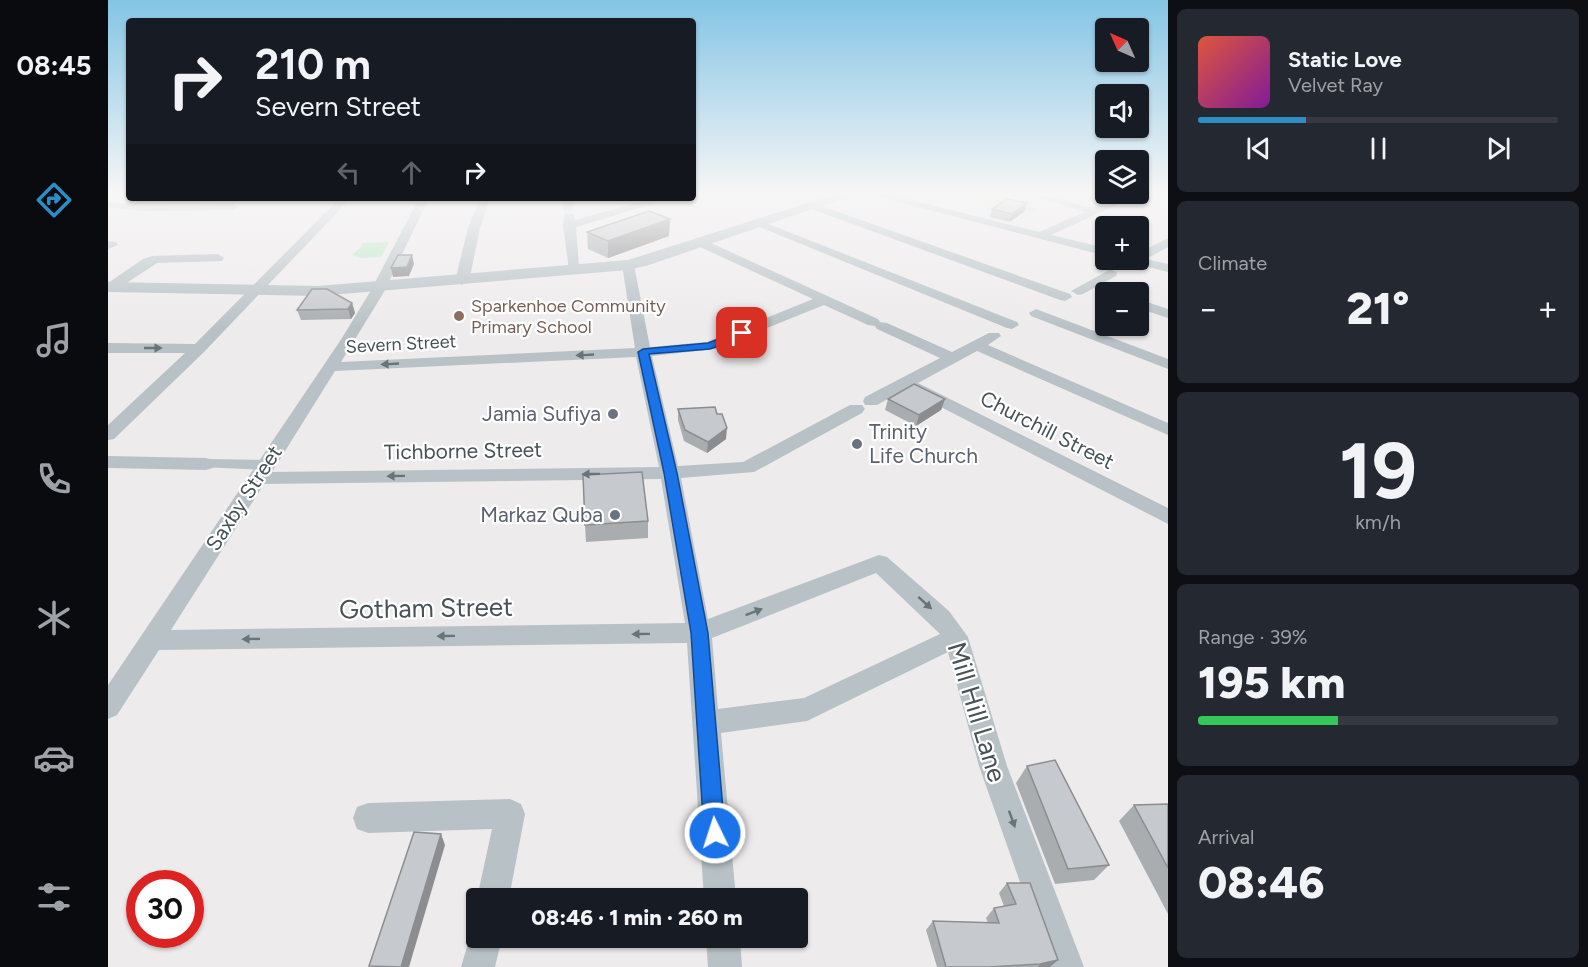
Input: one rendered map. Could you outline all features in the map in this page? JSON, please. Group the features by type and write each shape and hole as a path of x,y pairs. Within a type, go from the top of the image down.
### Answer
{"street":[{"path":"108,435 199,349 307,237"},
{"name":"Saxby Street","path":"108,708 330,367 377,292 404,237"},
{"path":"462,280 472,237"},
{"path":"571,237 573,267"},
{"path":"110,287 254,291 378,287 628,265 720,237"},
{"path":"804,237 1041,310 1095,295"},
{"path":"881,237 1041,310 1168,364"},
{"path":"1049,237 1095,249"},
{"path":"1149,253 1168,242"},
{"path":"702,243 952,358"},
{"path":"110,287 147,262 156,259 218,258"},
{"path":"1149,262 1168,268"},
{"path":"628,265 643,352 670,473 699,633 719,888"},
{"name":"Tichborne Street","path":"261,471 670,473 747,468 1112,273"},
{"name":"Severn Street","path":"330,367 643,352 710,346 824,300"},
{"path":"1149,307 1168,314"},
{"path":"976,345 1168,430"},
{"path":"108,348 199,349"},
{"name":"Churchill Street","path":"906,383 1168,517"},
{"path":"108,462 206,464 261,471"},
{"name":"Mill Hill Lane","path":"699,633 879,563 941,618 956,637 993,766 1067,967"},
{"name":"Gotham Street","path":"154,640 699,633"},
{"path":"706,723 807,709 956,637"},
{"path":"368,818 510,814 495,888"},
{"path":"478,967 482,948"},
{"path":"724,948 725,967"}],"green space":[{"path":"389,242 381,257 361,258 352,255 362,243"}],"building":[{"path":"599,237 619,237 608,241"},
{"path":"398,255 412,255 407,267 391,268"},
{"path":"312,289 327,289 352,303 348,309 297,310"},
{"path":"914,384 945,399 919,415 888,399"},
{"path":"715,407 717,414 722,414 727,428 708,442 685,430 678,409"},
{"name":"Markaz Quba","path":"642,472 648,521 585,525 583,475"},
{"path":"1055,760 1109,865 1068,869 1027,766"},
{"path":"1168,804 1168,868 1134,805"},
{"path":"414,832 441,834 401,967 369,966"},
{"path":"1007,883 1030,883 1058,960 1040,964 946,967 933,921 999,923 994,908 1016,904"}],"place":[{"name":"Sparkenhoe Community Primary School","path":"459,316"},
{"name":"Jamia Sufiya","path":"613,414"},
{"name":"Trinity Life Church","path":"857,444"},
{"name":"Markaz Quba","path":"615,515"}],"route":[{"path":"715,833 699,633 670,473 643,352 710,346 742,333"}]}
